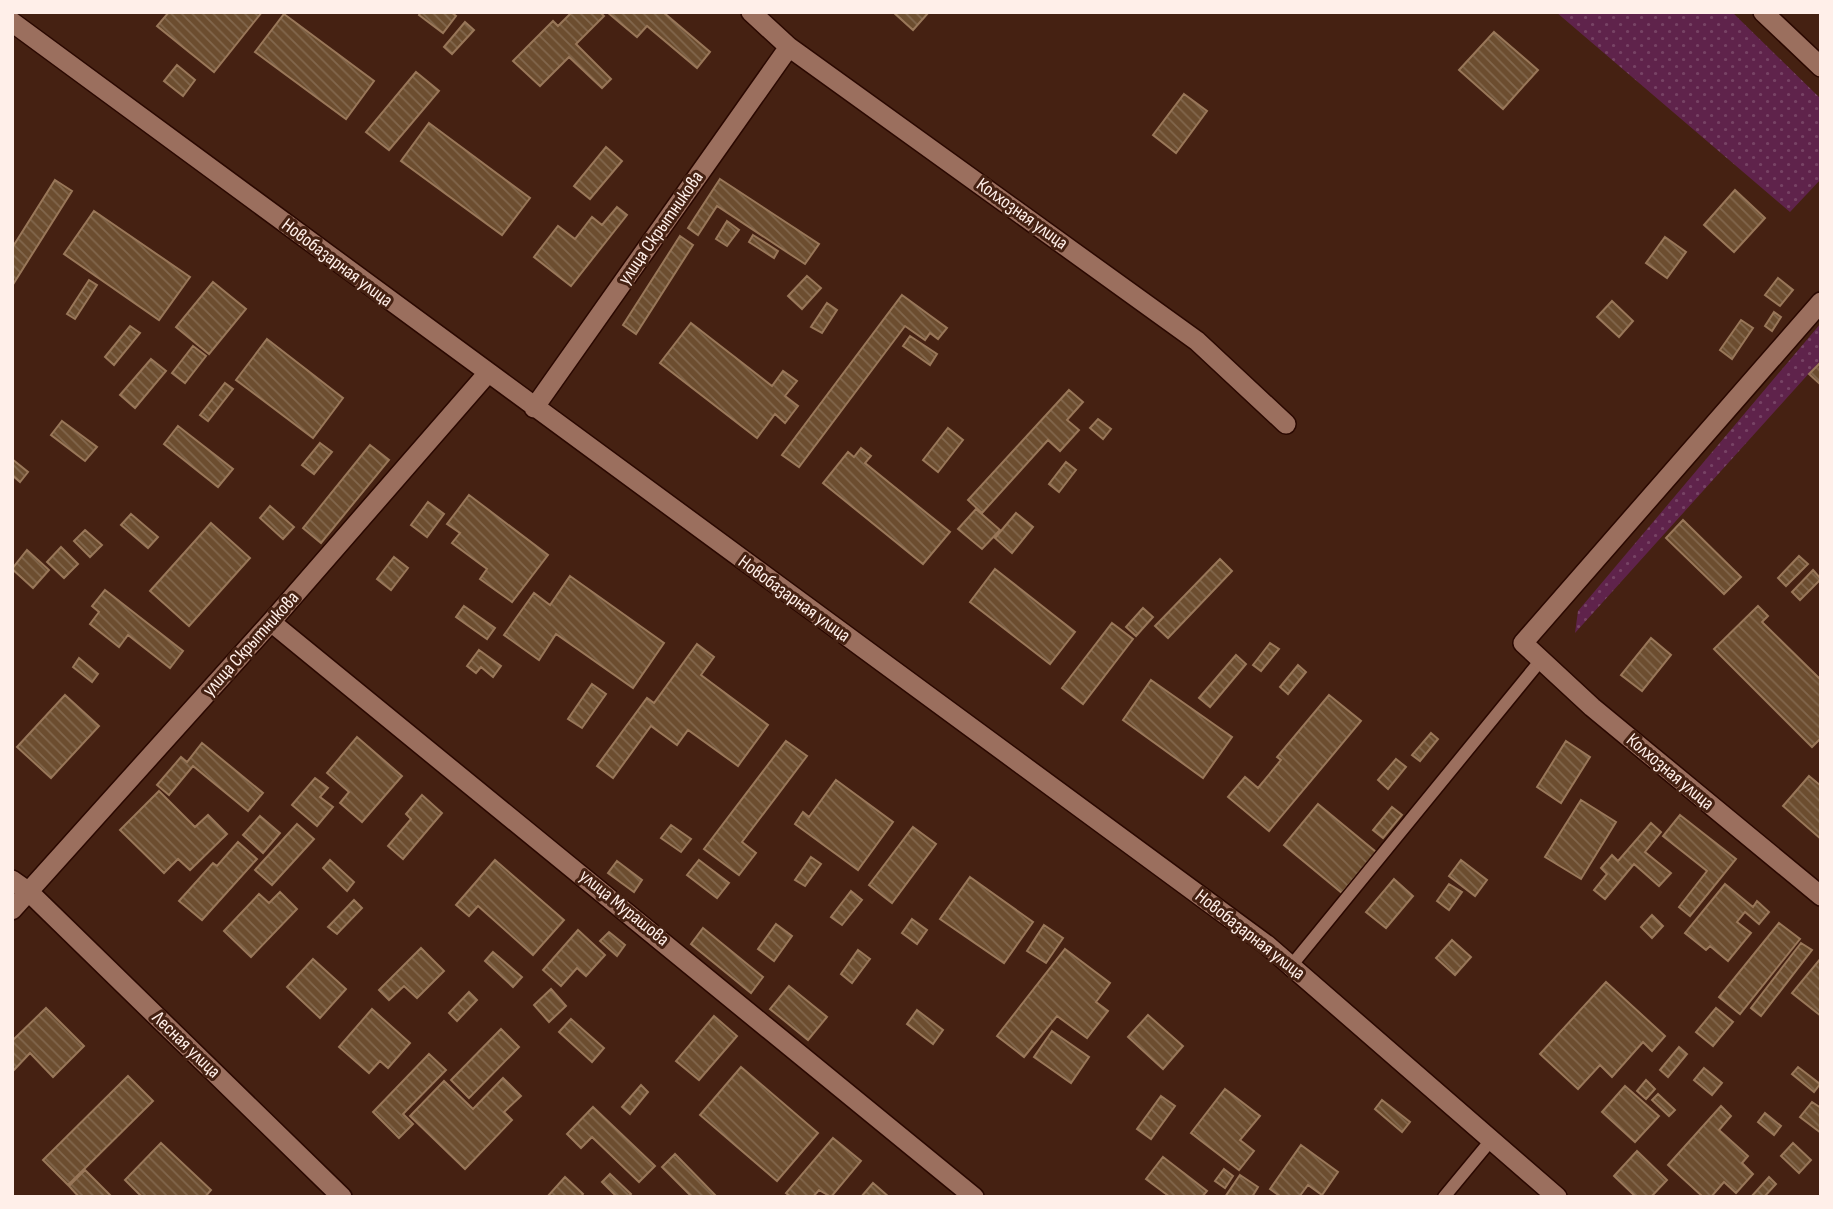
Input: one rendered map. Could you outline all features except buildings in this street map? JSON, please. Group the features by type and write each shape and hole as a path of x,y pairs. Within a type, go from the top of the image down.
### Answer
{"street":[{"name":"Колхозная улица","path":"751,12 789,47 1197,341 1286,424"},
{"path":"1763,12 1821,68"},
{"name":"Новобазарная улица","path":"12,22 487,374 1255,936 1557,1197"},
{"name":"улица Скрытникова","path":"534,408 789,47"},
{"name":"Колхозная улица","path":"1821,302 1524,643 1592,707 1821,896"},
{"name":"улица Скрытникова","path":"12,910 271,622 487,374"},
{"name":"улица Мурашова","path":"271,622 974,1197"},
{"name":"Лесная улица","path":"12,880 29,892 342,1197"}],"lane":[{"path":"1291,966 1541,660"},
{"path":"1444,1197 1492,1139"}],"shaded area":[{"path":"1556,12 1732,12 1821,99 1821,179 1790,212"},
{"path":"1821,323 1821,360 1575,633 1578,611"}]}
